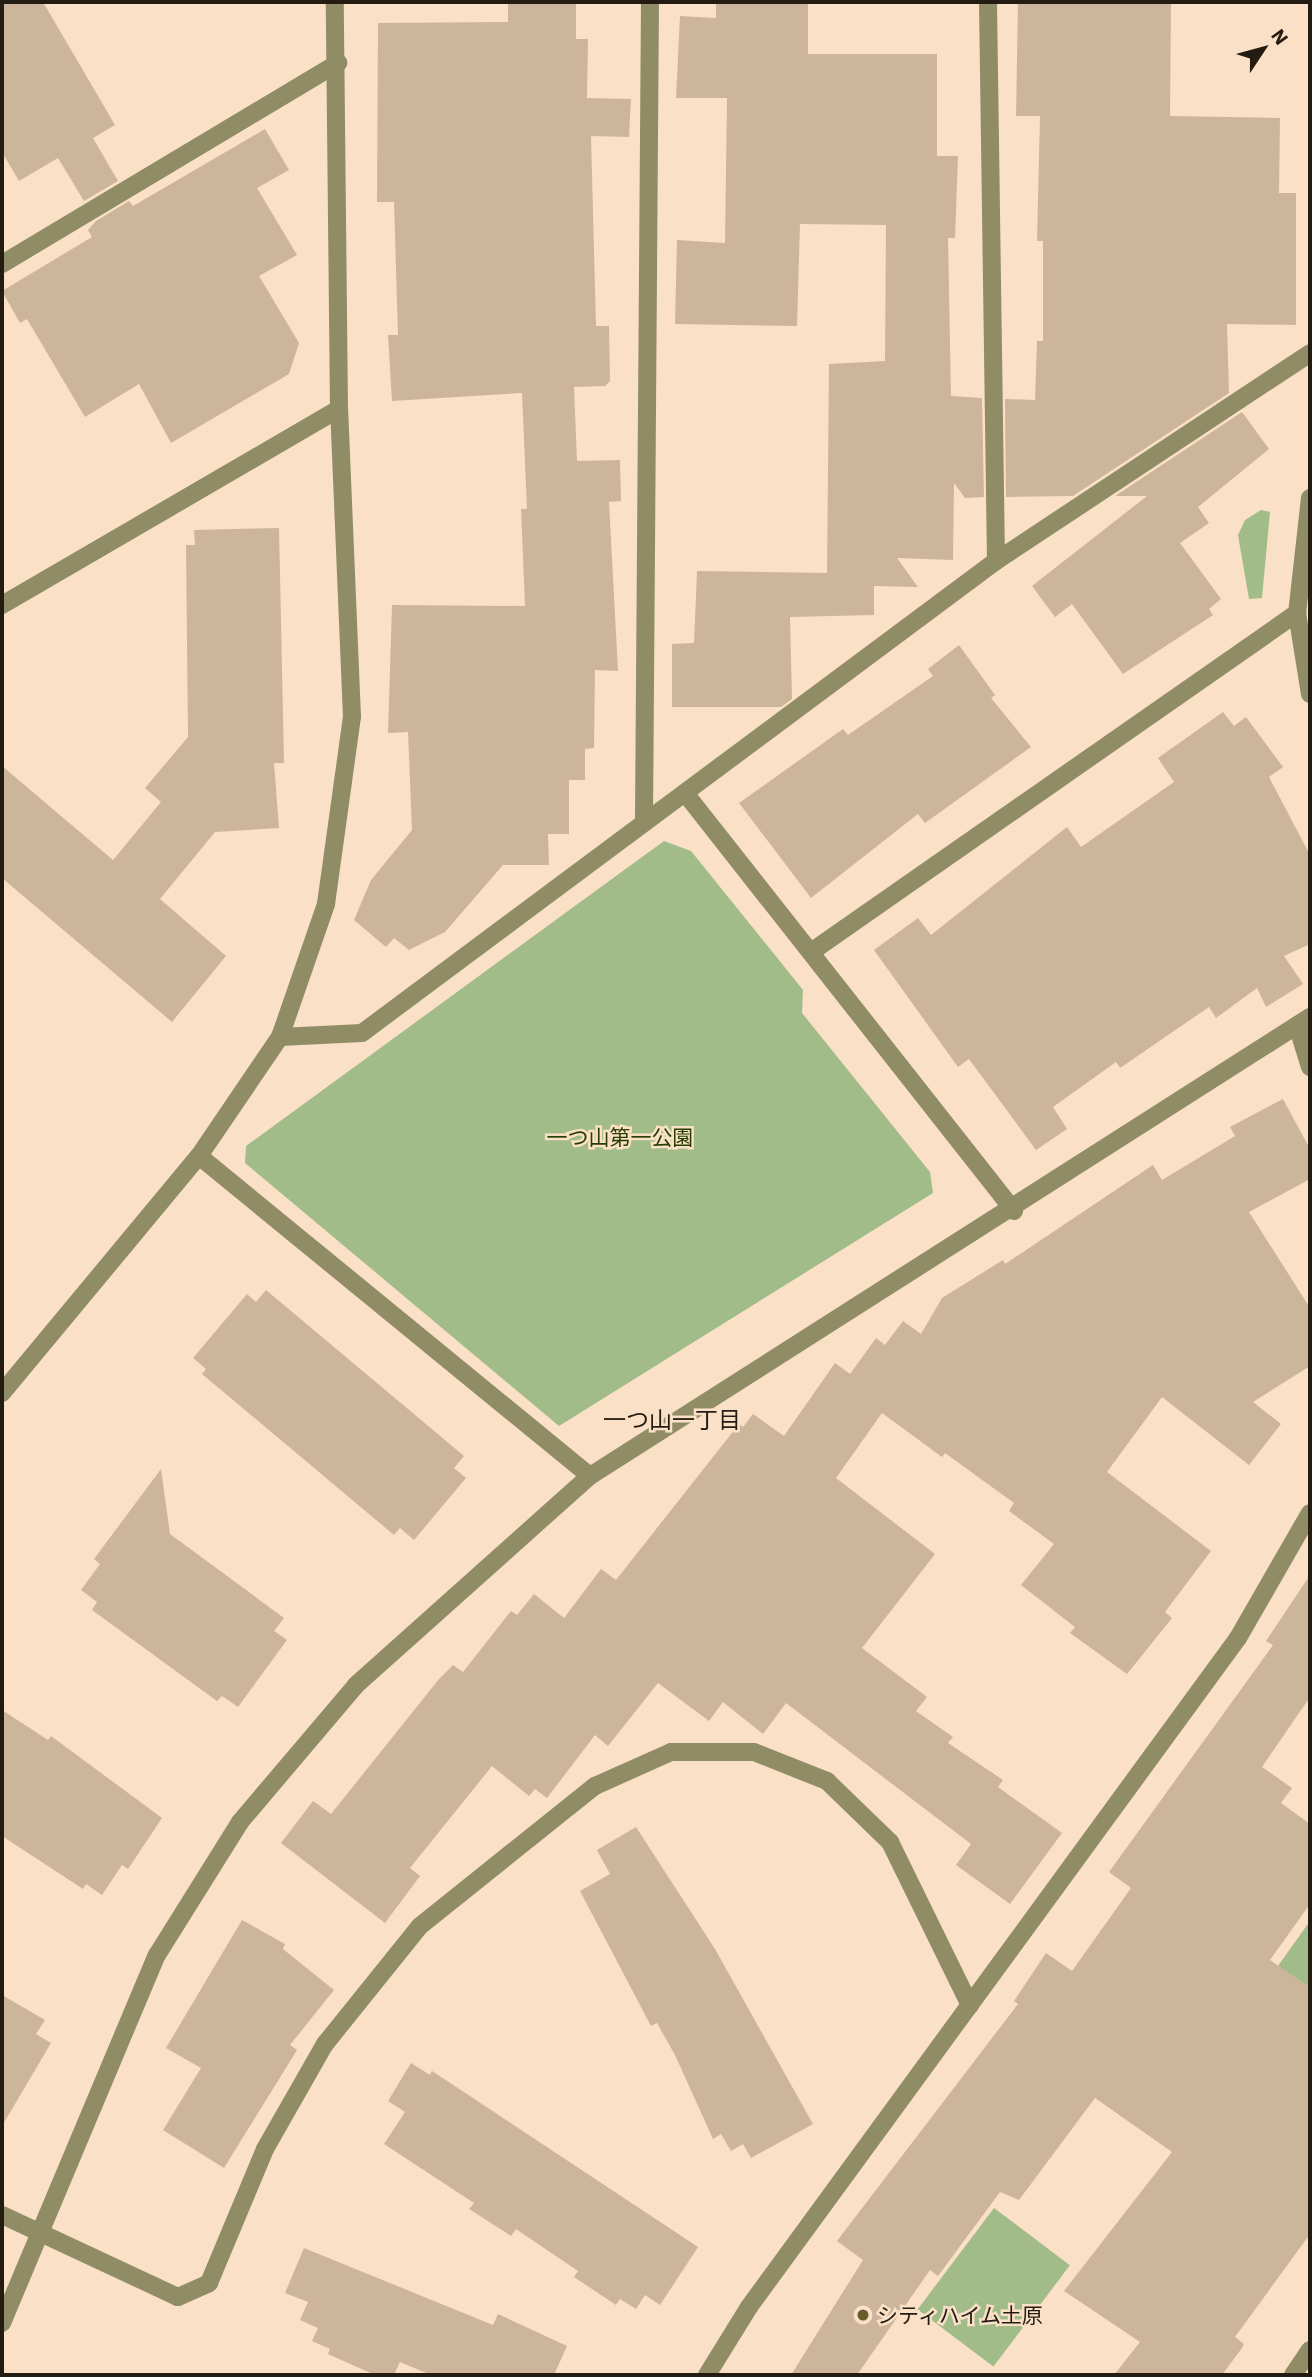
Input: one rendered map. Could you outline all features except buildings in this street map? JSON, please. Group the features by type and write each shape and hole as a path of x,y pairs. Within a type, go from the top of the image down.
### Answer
{"street":[{"path":"2,1393 199,1156 280,1037 326,904 352,717 339,409 338,63 335,2"},
{"path":"644,819 650,2"},
{"path":"988,2 996,561"},
{"path":"2,264 338,63"},
{"path":"280,1037 362,1033 644,819 685,793 996,561 1310,353"},
{"path":"2,605 339,409"},
{"path":"1310,498 1297,613 1310,694"},
{"path":"811,951 1297,613"},
{"path":"685,793 1014,1211"},
{"path":"2,2323 157,1955 240,1822 356,1685 590,1476 1014,1211 1303,1021 1310,1067"},
{"path":"199,1156 590,1476"},
{"path":"707,2375 749,2306 1238,1638 1310,1513"},
{"path":"2,2214 37,2235 178,2297 209,2283 265,2149 325,2044 419,1926 595,1786 671,1752 754,1752 827,1781 890,1842 970,2005"},
{"path":"1293,2375 1310,2350"}],"green space":[{"path":"1261,510 1270,512 1262,598 1249,599 1238,535 1245,520"},
{"name":"一つ山第一公園","path":"664,841 691,851 803,990 802,1013 930,1172 933,1193 559,1426 245,1163 246,1146"},
{"path":"1310,1921 1310,1988 1278,1966"},
{"path":"994,2208 1070,2265 993,2367 918,2309"}],"place":[{"name":"シティハイム土原","path":"863,2315"}],"district":[{"name":"一つ山一丁目","path":"672,1419"}]}
